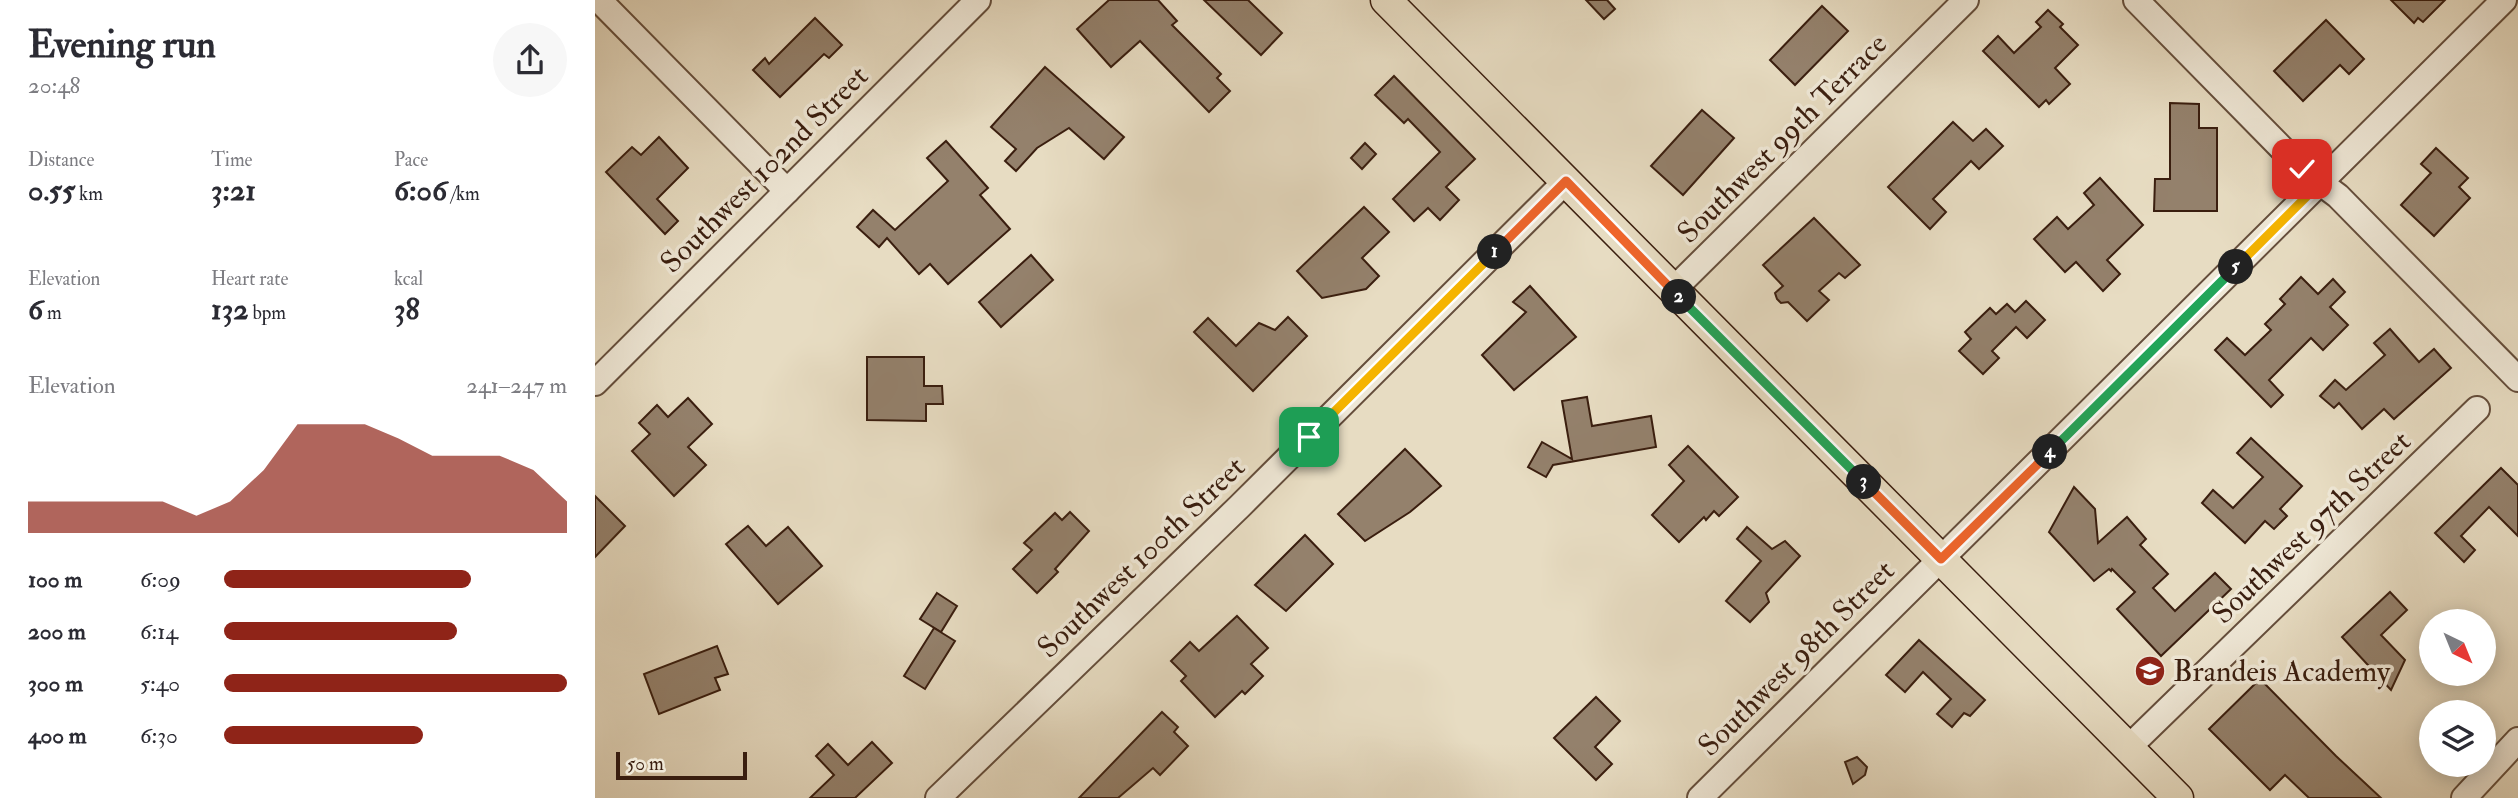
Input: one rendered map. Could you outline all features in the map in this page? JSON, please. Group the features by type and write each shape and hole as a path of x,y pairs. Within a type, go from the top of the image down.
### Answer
{"main road":[{"path":"1385,0 2178,798"}],"street":[{"path":"599,0 793,185"},
{"path":"622,0 793,185"},
{"name":"Southwest 102nd Street","path":"595,383 978,0"},
{"name":"Southwest 99th Terrace","path":"1672,290 1966,0"},
{"path":"2136,0 2302,169 2338,196 2518,379"},
{"name":"Southwest 98th Street","path":"1700,798 2504,0"},
{"name":"Southwest 100th Street","path":"938,798 1230,516 1566,181"},
{"name":"Southwest 97th Street","path":"2128,748 2477,409"},
{"path":"2464,798 2518,740"}],"building":[{"path":"1109,0 1158,0 1177,21 1172,25 1221,74 1217,78 1230,91 1209,112 1140,41 1111,67 1077,29"},
{"path":"1204,0 1248,0 1282,33 1261,55"},
{"path":"1586,0 1607,0 1615,9 1604,19"},
{"path":"2391,0 2445,0 2423,22 2418,18 2414,23"},
{"path":"1822,6 1848,31 1795,85 1770,60"},
{"path":"2048,10 2063,24 2060,27 2078,45 2055,68 2070,84 2049,104 2046,100 2039,107 1983,51 1998,36 2014,53 2041,27 2036,22"},
{"path":"815,18 842,45 829,58 824,54 780,97 753,70 765,58 769,64"},
{"path":"2326,20 2364,59 2349,74 2340,65 2303,101 2274,71"},
{"path":"1045,67 1124,137 1104,159 1069,128 1037,148 1016,171 1005,161 1016,149 991,127"},
{"path":"1394,76 1475,159 1446,187 1459,200 1440,220 1428,208 1414,221 1393,199 1440,152 1408,119 1404,123 1375,95"},
{"path":"2170,103 2199,104 2199,128 2217,128 2217,211 2154,211 2155,179 2170,179"},
{"path":"1702,110 1734,138 1683,195 1651,166"},
{"path":"1953,122 1973,141 1986,129 2003,146 1979,169 1971,161 1933,199 1946,212 1930,229 1888,187"},
{"path":"659,137 688,168 657,199 678,221 665,234 606,172 632,147 641,155"},
{"path":"946,141 988,188 980,195 1010,229 948,284 930,264 919,274 887,238 879,247 857,227 873,210 895,230 948,181 927,158"},
{"path":"1365,143 1376,154 1362,169 1351,158"},
{"path":"2436,148 2468,178 2459,187 2470,198 2434,236 2401,205 2431,173 2421,164"},
{"path":"2100,178 2143,225 2107,260 2120,274 2103,291 2076,262 2065,272 2034,239 2057,217 2068,229 2094,205 2084,193"},
{"path":"1364,207 1389,232 1362,258 1379,276 1366,289 1322,298 1297,271"},
{"path":"1814,218 1860,265 1845,278 1839,273 1819,291 1829,300 1807,321 1788,302 1781,303 1777,299 1775,293 1783,286 1763,265"},
{"path":"1031,255 1053,280 1001,327 979,302"},
{"path":"2301,277 2318,294 2333,279 2345,292 2330,307 2348,325 2323,350 2311,338 2269,380 2283,395 2271,407 2215,350 2227,338 2245,355 2271,330 2265,324 2285,304 2280,299"},
{"path":"1530,286 1576,337 1514,390 1482,355 1526,312 1513,302"},
{"path":"2026,301 2045,320 2027,338 2016,327 1992,351 1999,358 1983,374 1959,351 1971,339 1965,332 1990,308 1996,314 2007,304 2015,312"},
{"path":"1288,317 1307,336 1253,391 1194,332 1208,318 1236,346 1259,323 1275,330"},
{"path":"2390,329 2419,362 2434,349 2451,368 2394,419 2384,409 2362,429 2339,403 2334,408 2320,396 2335,380 2346,390 2385,355 2374,343"},
{"path":"867,357 924,357 924,386 942,386 943,404 926,404 926,421 867,420"},
{"path":"1587,397 1592,426 1651,416 1656,447 1553,465 1546,477 1528,467 1542,442 1572,459 1562,401"},
{"path":"688,398 712,424 688,447 706,465 674,496 632,451 650,434 639,423 657,405 668,417"},
{"path":"2251,438 2302,486 2280,509 2287,516 2274,529 2265,521 2245,543 2202,503 2213,490 2233,508 2263,477 2237,453"},
{"path":"1688,446 1738,497 1719,516 1714,511 1706,520 1704,517 1679,542 1652,515 1684,481 1669,465"},
{"path":"1405,449 1441,486 1410,512 1365,541 1338,514"},
{"path":"2501,468 2518,485 2518,536 2489,507 2461,536 2475,550 2464,562 2435,533"},
{"path":"2074,487 2095,509 2098,543 2127,517 2146,539 2140,545 2168,574 2153,588 2175,611 2215,573 2231,589 2161,656 2117,609 2135,592 2112,569 2094,581 2049,532"},
{"path":"595,496 625,526 595,557"},
{"path":"1070,512 1089,531 1055,569 1058,572 1037,593 1013,569 1032,550 1024,543 1055,513 1062,520"},
{"path":"748,526 766,546 788,527 822,566 778,604 726,544"},
{"path":"1747,527 1772,549 1785,541 1800,556 1766,593 1769,602 1750,622 1726,601 1761,561 1737,539"},
{"path":"1305,535 1333,564 1286,611 1255,585"},
{"path":"2390,592 2407,610 2381,635 2405,660 2391,690 2342,637"},
{"path":"937,593 957,606 941,632 920,619"},
{"path":"1237,616 1268,648 1251,664 1263,676 1245,694 1242,691 1215,717 1181,681 1186,676 1171,661 1190,642 1199,651"},
{"path":"934,628 955,641 925,689 904,676"},
{"path":"1919,640 1985,700 1970,716 1964,713 1952,727 1937,714 1951,699 1923,672 1905,692 1886,675"},
{"path":"717,646 728,674 715,678 720,690 659,714 644,674"},
{"path":"2260,679 2381,798 2309,798 2285,775 2270,790 2209,729"},
{"path":"1596,697 1620,721 1595,747 1612,764 1596,780 1554,738"},
{"path":"1162,712 1178,727 1174,732 1188,746 1160,775 1153,768 1118,798 1079,798"},
{"path":"872,742 892,763 855,798 810,798 834,775 816,756 828,744 848,765"},
{"path":"1857,757 1867,767 1865,775 1853,784 1845,762"}],"place":[{"name":"Brandeis Academy","path":"2150,671"}],"route":[{"path":"1309,437 1566,181 1941,559 2321,182 2302,169"}]}
